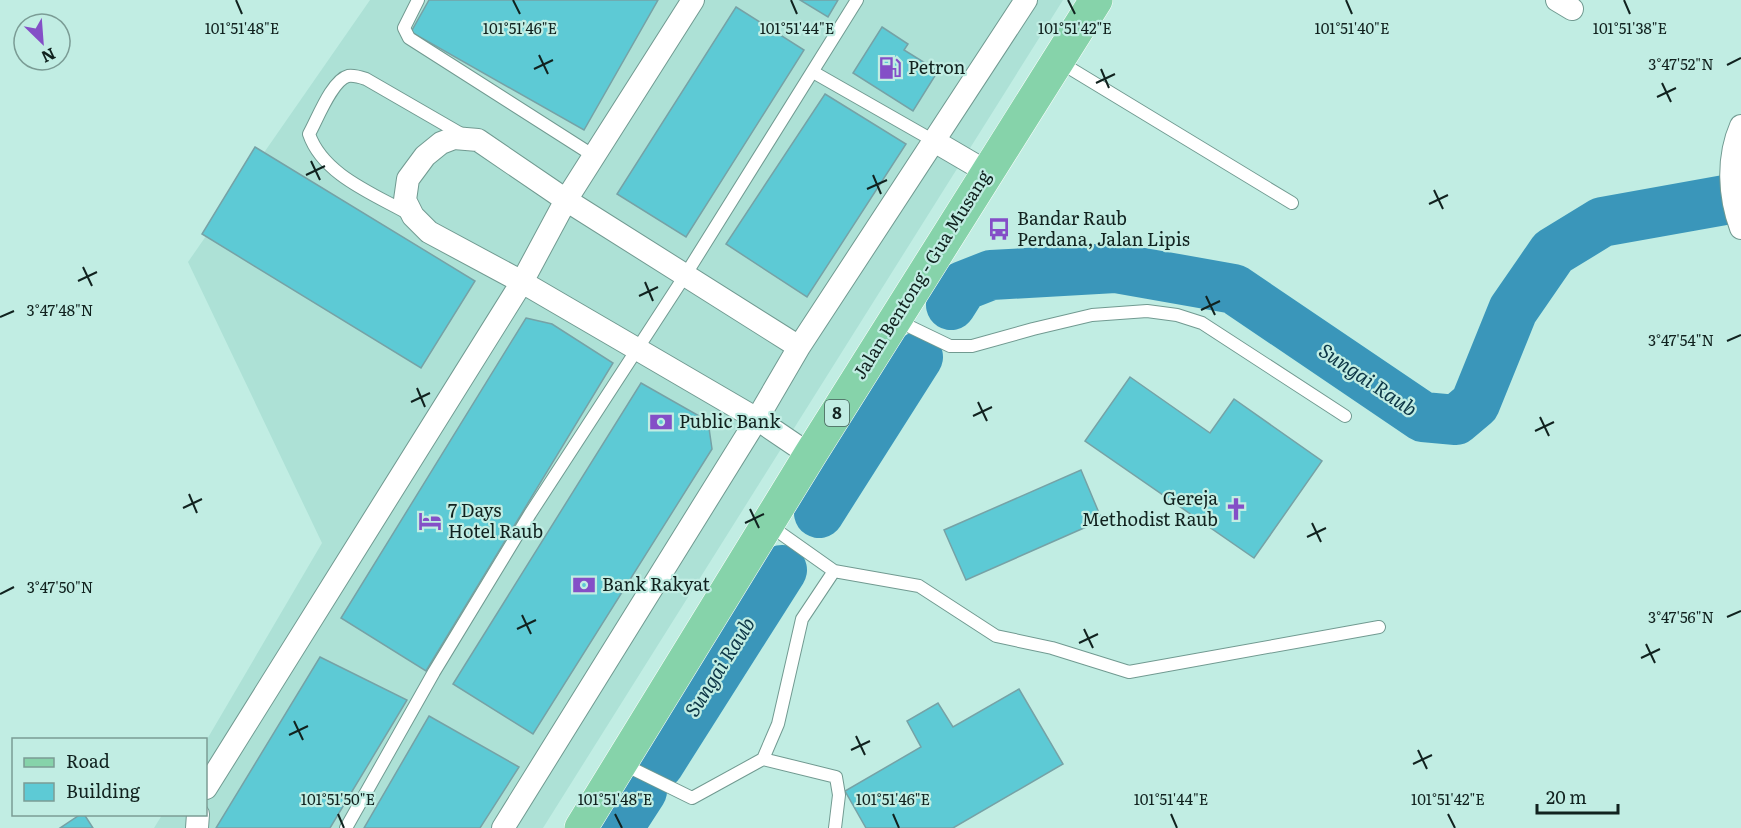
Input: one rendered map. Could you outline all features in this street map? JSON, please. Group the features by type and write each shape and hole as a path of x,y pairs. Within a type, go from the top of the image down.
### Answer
{"main road":[{"name":"Jalan Bentong - Gua Musang","path":"581,828 769,525 810,454 1096,0"}],"street":[{"path":"207,786 522,282 566,200 693,0"},
{"path":"503,828 757,419 799,347 1026,0"},
{"path":"1740,225 1730,170 1736,138 1741,126"},
{"path":"799,347 566,200 478,140 454,138 441,144 425,156 408,179 405,200 413,216 429,232 638,349 757,419 810,454"},
{"path":"934,141 987,172"}],"lane":[{"path":"418,0 404,28 409,38 594,156"},
{"path":"346,828 434,672 530,514 686,274 858,0"},
{"path":"1057,60 1292,203"},
{"path":"813,72 934,141"},
{"path":"413,216 344,177 326,163 313,146 309,134 336,83 346,76 366,79 468,138"},
{"path":"895,320 951,346 972,346 1092,315 1147,311 1177,315 1202,323 1345,416"},
{"path":"769,525 834,571 919,586 996,636 1052,648 1130,672 1379,627"},
{"path":"622,763 692,798 763,759 778,724 802,619 834,571"},
{"path":"763,759 836,777 839,795 835,828"}],"shaded area":[{"path":"370,0 1063,0 543,828 154,828 161,816 207,816 207,739 322,543 188,262"}],"building":[{"path":"429,0 658,0 584,130 411,32"},
{"path":"800,0 838,0 828,17"},
{"path":"736,7 804,50 686,237 617,194"},
{"path":"882,27 908,44 904,50 938,71 913,111 853,73"},
{"path":"825,94 906,144 807,297 726,244"},
{"path":"255,147 475,281 421,368 202,234"},
{"path":"526,318 552,324 613,363 426,671 341,618"},
{"name":"Gereja Methodist Raub","path":"1130,377 1210,433 1234,399 1322,461 1254,558 1085,441"},
{"path":"641,383 708,421 712,449 533,734 453,684"},
{"path":"1081,470 1102,520 966,580 944,530"},
{"path":"320,657 407,700 330,828 216,828"},
{"path":"1019,689 1063,764 953,828 866,828 845,791 921,747 907,721 938,703 953,727"},
{"path":"429,716 519,767 480,828 364,828"},
{"path":"78,816 85,816 93,828 60,828"}],"waterway":[{"name":"Sungai Raub","path":"951,305 963,286 991,275 1115,268 1234,289 1423,417 1456,420 1475,404 1513,310 1553,252 1602,222 1741,197"},
{"name":"Sungai Raub","path":"819,513 918,357"},
{"name":"Sungai Raub","path":"659,764 782,570"},
{"name":"Sungai Raub","path":"618,828 642,791"}],"place":[{"name":"Petron","path":"890,68"},
{"name":"Bandar Raub Perdana, Jalan Lipis","path":"999,229"},
{"name":"Public Bank","path":"661,422"},
{"name":"Gereja Methodist Raub","path":"1236,509"},
{"name":"7 Days Hotel Raub","path":"430,521"},
{"name":"Bank Rakyat","path":"584,585"}]}
